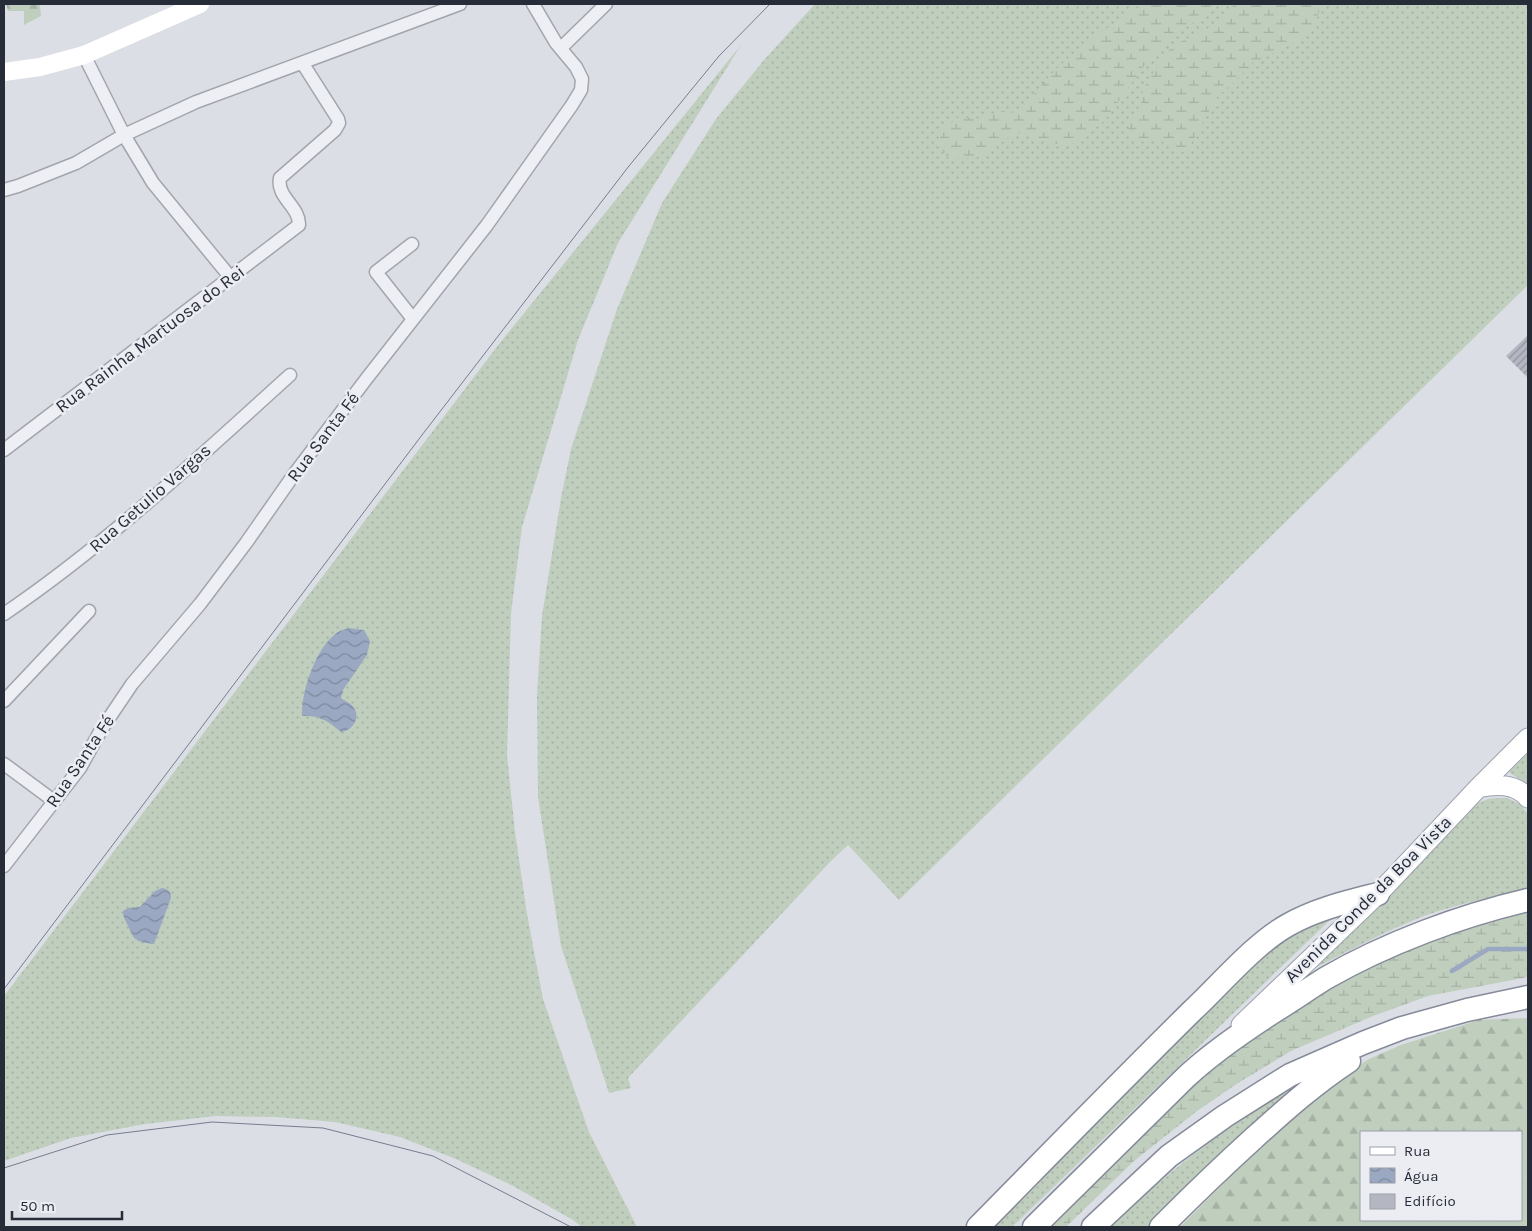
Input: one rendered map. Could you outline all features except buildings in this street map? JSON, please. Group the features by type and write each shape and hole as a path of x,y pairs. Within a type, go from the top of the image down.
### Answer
{"highway":[{"path":"978,1227 1154,1048 1267,939 1309,914 1378,894"},
{"path":"1034,1227 1206,1058 1284,1005 1326,978 1397,944 1456,921 1528,900"},
{"path":"1094,1227 1169,1156 1257,1094 1290,1075 1402,1028 1466,1010 1528,998"},
{"path":"1161,1227 1209,1178 1301,1095 1322,1079 1402,1028"}],"main road":[{"name":"Avenida Conde da Boa Vista","path":"1206,1058 1378,894 1528,738"},
{"path":"1478,788 1496,785 1505,786 1518,790 1528,798"}],"street":[{"path":"4,190 76,163 124,135 196,102 303,64 460,4"},
{"name":"Rua Santa Fé","path":"4,866 80,768 101,730 132,684 200,604 307,457 487,225 557,128 581,90 583,82 579,73 533,4"},
{"path":"561,48 606,4"},
{"path":"4,72 40,67 84,55 190,6"},
{"path":"84,55 124,135 153,183 231,278"},
{"name":"Rua Rainha Martuosa do Rei","path":"4,450 299,225 298,218 283,195 279,184 280,178 336,128 339,123 338,118 303,64"},
{"path":"412,244 376,272 414,319"},
{"name":"Rua Getulio Vargas","path":"4,614 80,559 206,450 290,374"},
{"path":"4,701 89,611"},
{"path":"4,764 54,801"}],"green space":[{"path":"6,4 40,4 41,16 24,25 24,11 8,11"},
{"path":"815,4 1528,4 1528,285 899,900 848,845 628,1078 631,1088 609,1093 561,946 538,797 537,696 542,616 561,498 571,449 617,309 662,203 716,119 764,60"},
{"path":"1144,4 1219,4 1163,44 1146,63 1104,121 1072,144 1054,144 1017,133 987,154 964,158 948,157 939,146 941,131 959,117 971,119 989,116 999,110 1011,113 1023,110 1035,93 1062,63 1093,38"},
{"path":"1236,4 1324,4 1319,11 1314,28 1304,38 1252,63 1217,97 1187,151 1177,153 1168,144 1158,141 1136,142 1128,128 1141,104 1142,94 1148,80 1161,61 1172,46 1215,25 1222,20 1227,10"},
{"path":"741,45 618,243 578,340 522,527 511,613 507,755 515,832 527,914 543,999 589,1132 637,1227 582,1227 513,1186 456,1159 400,1137 335,1122 276,1117 216,1116 145,1124 71,1138 4,1161 4,996 499,344"},
{"path":"1528,750 1528,784 1509,771"},
{"path":"1507,798 1520,804 1528,814 1528,888 1424,916 1380,935 1309,971 1472,806 1488,799"},
{"path":"1528,908 1528,977 1428,996 1373,1016 1291,1051 1238,1083 1197,1111 1134,1161 1066,1227 1049,1227 1126,1153 1180,1095 1231,1050 1374,961 1460,928"},
{"path":"1332,918 1012,1227 988,1227 1230,986 1276,944 1301,925"},
{"path":"1528,1018 1528,1227 1180,1227 1315,1092 1369,1059 1401,1045 1479,1020"},
{"path":"1285,1091 1285,1094 1151,1227 1110,1227 1194,1154 1239,1121"}],"water":[{"path":"349,628 364,630 370,641 367,655 343,690 341,698 353,707 356,712 356,720 352,727 341,732 323,720 302,716 302,706 311,670 323,648 338,632"},
{"path":"162,888 169,891 171,898 154,944 135,939 124,918 123,911 128,908 140,907 155,891"}],"waterway":[{"path":"1452,971 1488,949 1528,949"}],"tram line":[{"path":"4,989 422,435 629,166 719,56 770,4"},
{"path":"4,1168 107,1135 212,1122 323,1128 433,1156 571,1227"}]}
